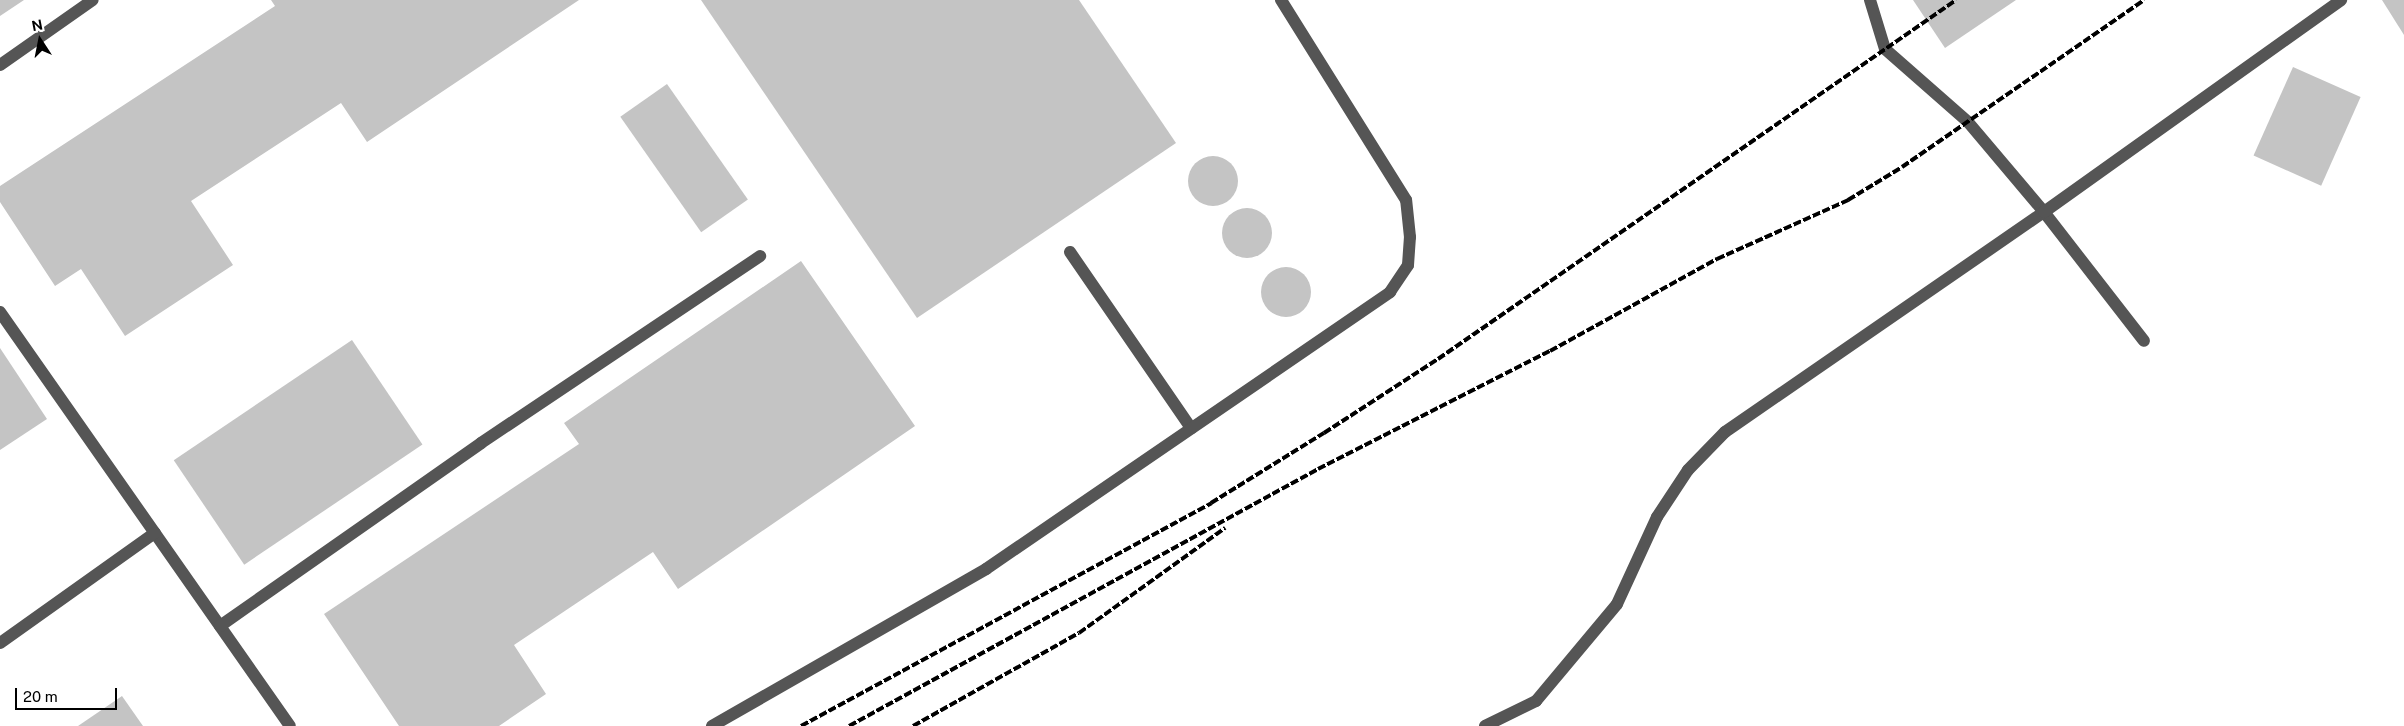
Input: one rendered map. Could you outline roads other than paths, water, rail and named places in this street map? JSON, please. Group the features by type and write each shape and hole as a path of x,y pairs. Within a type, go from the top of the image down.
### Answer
{"lane":[{"path":"0,66 93,0"},
{"path":"712,726 986,569 1390,292 1408,266 1410,237 1406,200 1281,0"},
{"path":"1870,0 1886,49 1968,122 2044,212 2144,341"},
{"path":"1485,726 1536,701 1617,604 1657,517 1688,470 1725,432 2044,212 2341,0"},
{"path":"1070,252 1191,428"},
{"path":"220,626 480,443 760,256"},
{"path":"0,312 290,726"},
{"path":"0,643 155,533"}],"railway":[{"path":"801,726 1211,503 1324,433 1438,359 1956,0"},
{"path":"849,726 1318,469 1550,351 1717,259 1848,200 1902,167 2144,0"},
{"path":"913,726 1079,633 1225,528"}]}
